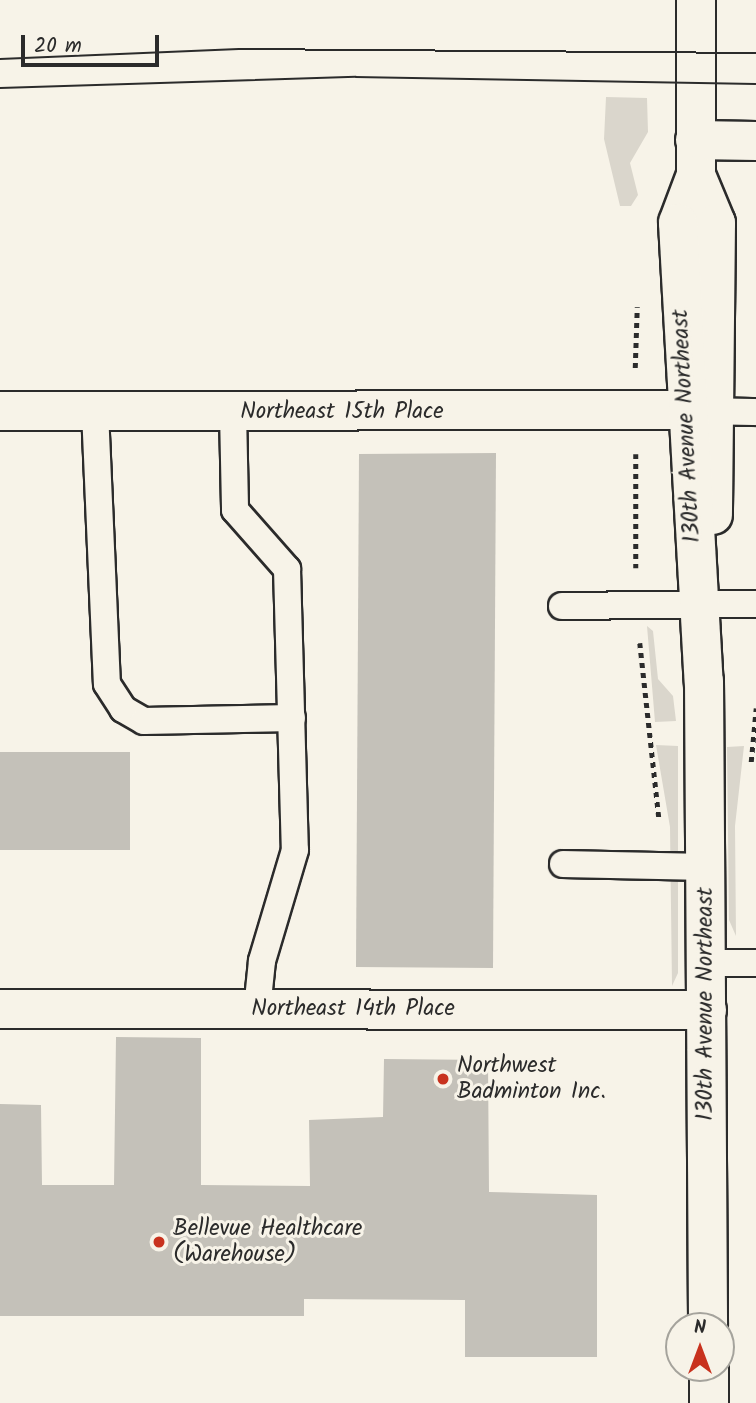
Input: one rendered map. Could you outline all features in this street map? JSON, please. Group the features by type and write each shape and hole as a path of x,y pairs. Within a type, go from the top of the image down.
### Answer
{"street":[{"name":"130th Avenue Northeast","path":"696,0 696,157 716,223 700,411 704,606 708,1312"},
{"path":"696,157 756,141"},
{"name":"Northeast 15th Place","path":"0,411 700,411"},
{"name":"Northeast 14th Place","path":"0,1009 707,1010"},
{"path":"709,1382 709,1403"}],"lane":[{"path":"95,411 107,684 123,709 144,721 292,718"},
{"path":"700,411 756,412"},
{"path":"233,412 235,510 287,569 296,850 262,961 257,1009"},
{"path":"562,606 756,604"},
{"path":"563,864 706,867"},
{"path":"706,963 756,963"}],"path":[{"path":"637,303 637,604 662,866"}],"shaded area":[{"path":"606,97 647,98 648,132 630,163 638,195 631,206 620,206 604,139"},
{"path":"647,626 653,631 658,679 673,696 676,721 655,722"},
{"path":"656,745 678,746 678,973 672,986 670,827"},
{"path":"744,746 735,826 736,936 729,920 727,747"}],"building":[{"path":"496,453 493,968 356,967 359,454"},
{"path":"0,752 130,752 130,850 0,850"},
{"path":"116,1037 201,1038 201,1185 310,1186 309,1120 383,1117 384,1059 488,1060 489,1192 597,1195 597,1357 465,1357 465,1300 304,1299 304,1316 0,1316 0,1104 41,1105 42,1185 114,1185"}],"tram line":[{"path":"0,59 239,49 756,53"},
{"path":"0,88 356,77 756,84"}],"place":[{"name":"Northwest Badminton Inc.","path":"443,1079"},
{"name":"Bellevue Healthcare (Warehouse)","path":"159,1242"}]}
